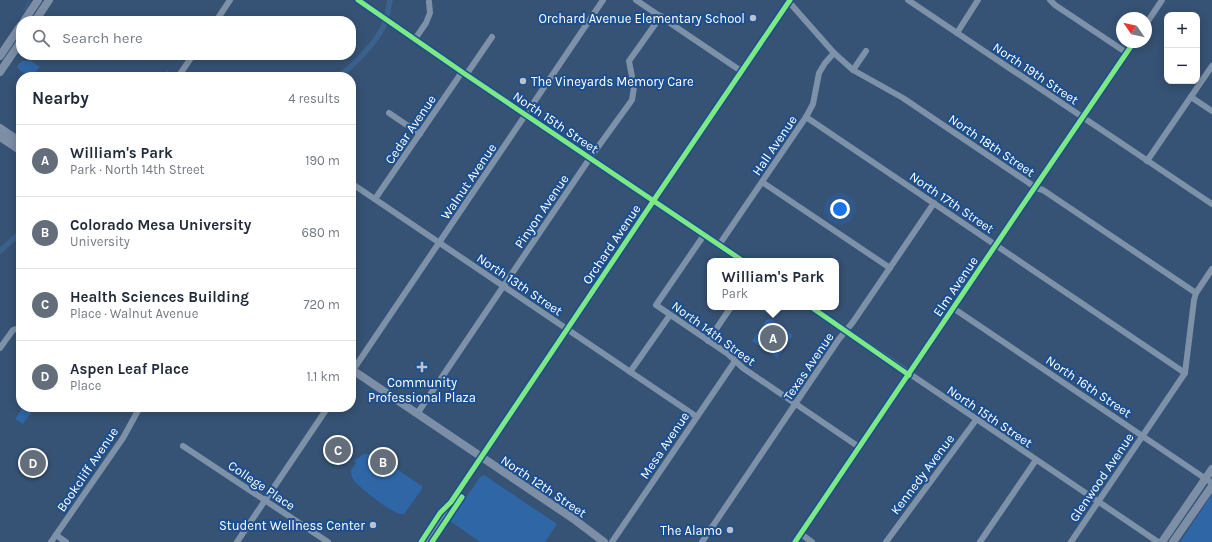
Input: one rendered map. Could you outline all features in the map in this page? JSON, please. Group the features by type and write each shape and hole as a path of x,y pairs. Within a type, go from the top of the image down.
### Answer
{"main road":[{"path":"27,16 38,0"},
{"path":"38,16 49,0"},
{"path":"0,56 16,32"},
{"path":"0,72 16,48"},
{"path":"0,128 16,142"},
{"path":"0,137 16,144"},
{"name":"North 12th Street","path":"356,374 575,520 604,542"},
{"path":"1173,542 1210,482 1212,468"},
{"path":"1162,542 1210,482"}],"street":[{"path":"219,16 230,0"},
{"name":"North 15th Street","path":"358,0 738,258"},
{"name":"Walnut Avenue","path":"356,365 603,0"},
{"path":"636,0 742,71"},
{"name":"North 19th Street","path":"908,0 1212,204"},
{"path":"957,33 978,0"},
{"path":"1050,0 1055,5 1126,53"},
{"path":"1152,15 1162,0"},
{"name":"North 18th Street","path":"789,1 834,54 853,70 903,98 1036,188 1043,190 1196,293"},
{"name":"Orchard Avenue","path":"426,542 481,457 789,1"},
{"path":"415,39 426,23 430,13 429,2"},
{"name":"Pinyon Avenue","path":"417,414 590,158 632,100 634,87 629,61 660,16"},
{"name":"Cedar Avenue","path":"375,199 464,73 492,37"},
{"name":"Elm Avenue","path":"796,542 1130,48"},
{"path":"853,70 866,51"},
{"name":"Hall Avenue","path":"719,245 811,109 815,97 819,73 825,63 834,54"},
{"path":"181,72 190,60"},
{"path":"1147,161 1212,66"},
{"path":"1191,97 1212,111"},
{"path":"389,113 420,134"},
{"name":"North 17th Street","path":"806,117 1184,373"},
{"path":"762,182 890,268"},
{"name":"North 13th Street","path":"356,186 697,417"},
{"name":"Texas Avenue","path":"702,542 839,339 934,203"},
{"name":"North 14th Street","path":"704,235 656,305 728,354 743,368 859,447"},
{"path":"1196,293 1212,269"},
{"name":"Glenwood Avenue","path":"1070,542 1184,373 1196,293"},
{"name":"North 16th Street","path":"953,308 1210,482"},
{"path":"708,341 729,310"},
{"name":"North 15th Street","path":"815,310 909,375 1158,542"},
{"path":"630,372 670,315"},
{"path":"0,348 12,330 16,331"},
{"name":"Mesa Avenue","path":"612,542 735,361"},
{"name":"Bookcliff Avenue","path":"50,542 123,438 135,412"},
{"path":"237,542 325,412"},
{"name":"Kennedy Avenue","path":"886,542 976,420"},
{"name":"College Place","path":"183,446 328,542"},
{"path":"980,542 1036,460"},
{"name":"Orchard Avenue","path":"420,542 440,513 451,502"},
{"path":"801,534 812,542"},
{"path":"56,535 66,542"}],"shaded area":[{"path":"22,61 31,61 40,67 36,72 22,72 17,67"},
{"path":"771,319 793,335 777,358 752,341 766,320"},
{"path":"20,412 31,412 23,424 15,419"},
{"path":"364,454 377,456 422,486 422,489 404,514 386,507 353,480 351,470 356,463 354,461"},
{"path":"484,475 557,524 545,542 480,542 450,521 480,477"},
{"path":"1212,494 1212,542 1180,542"}],"waterway":[{"path":"344,72 376,39 384,25 390,0"},
{"path":"25,10 29,1"},
{"path":"0,251 16,237"},
{"path":"73,496 72,494 79,484 78,482"}],"cycle path":[{"path":"358,0 465,74 739,258"},
{"path":"421,542 440,513 451,502 790,0"},
{"path":"795,542 1130,48"},
{"path":"815,310 909,375"},
{"path":"432,542 462,497"}],"place":[{"name":"Orchard Avenue Elementary School","path":"753,18"},
{"name":"The Vineyards Memory Care","path":"523,81"},
{"name":"William's Park","path":"773,338"},
{"name":"Community Professional Plaza","path":"422,367"},
{"name":"Health Sciences Building","path":"338,450"},
{"name":"Colorado Mesa University","path":"383,462"},
{"name":"Aspen Leaf Place","path":"33,463"},
{"name":"Student Wellness Center","path":"373,525"},
{"name":"The Alamo","path":"730,530"}]}
